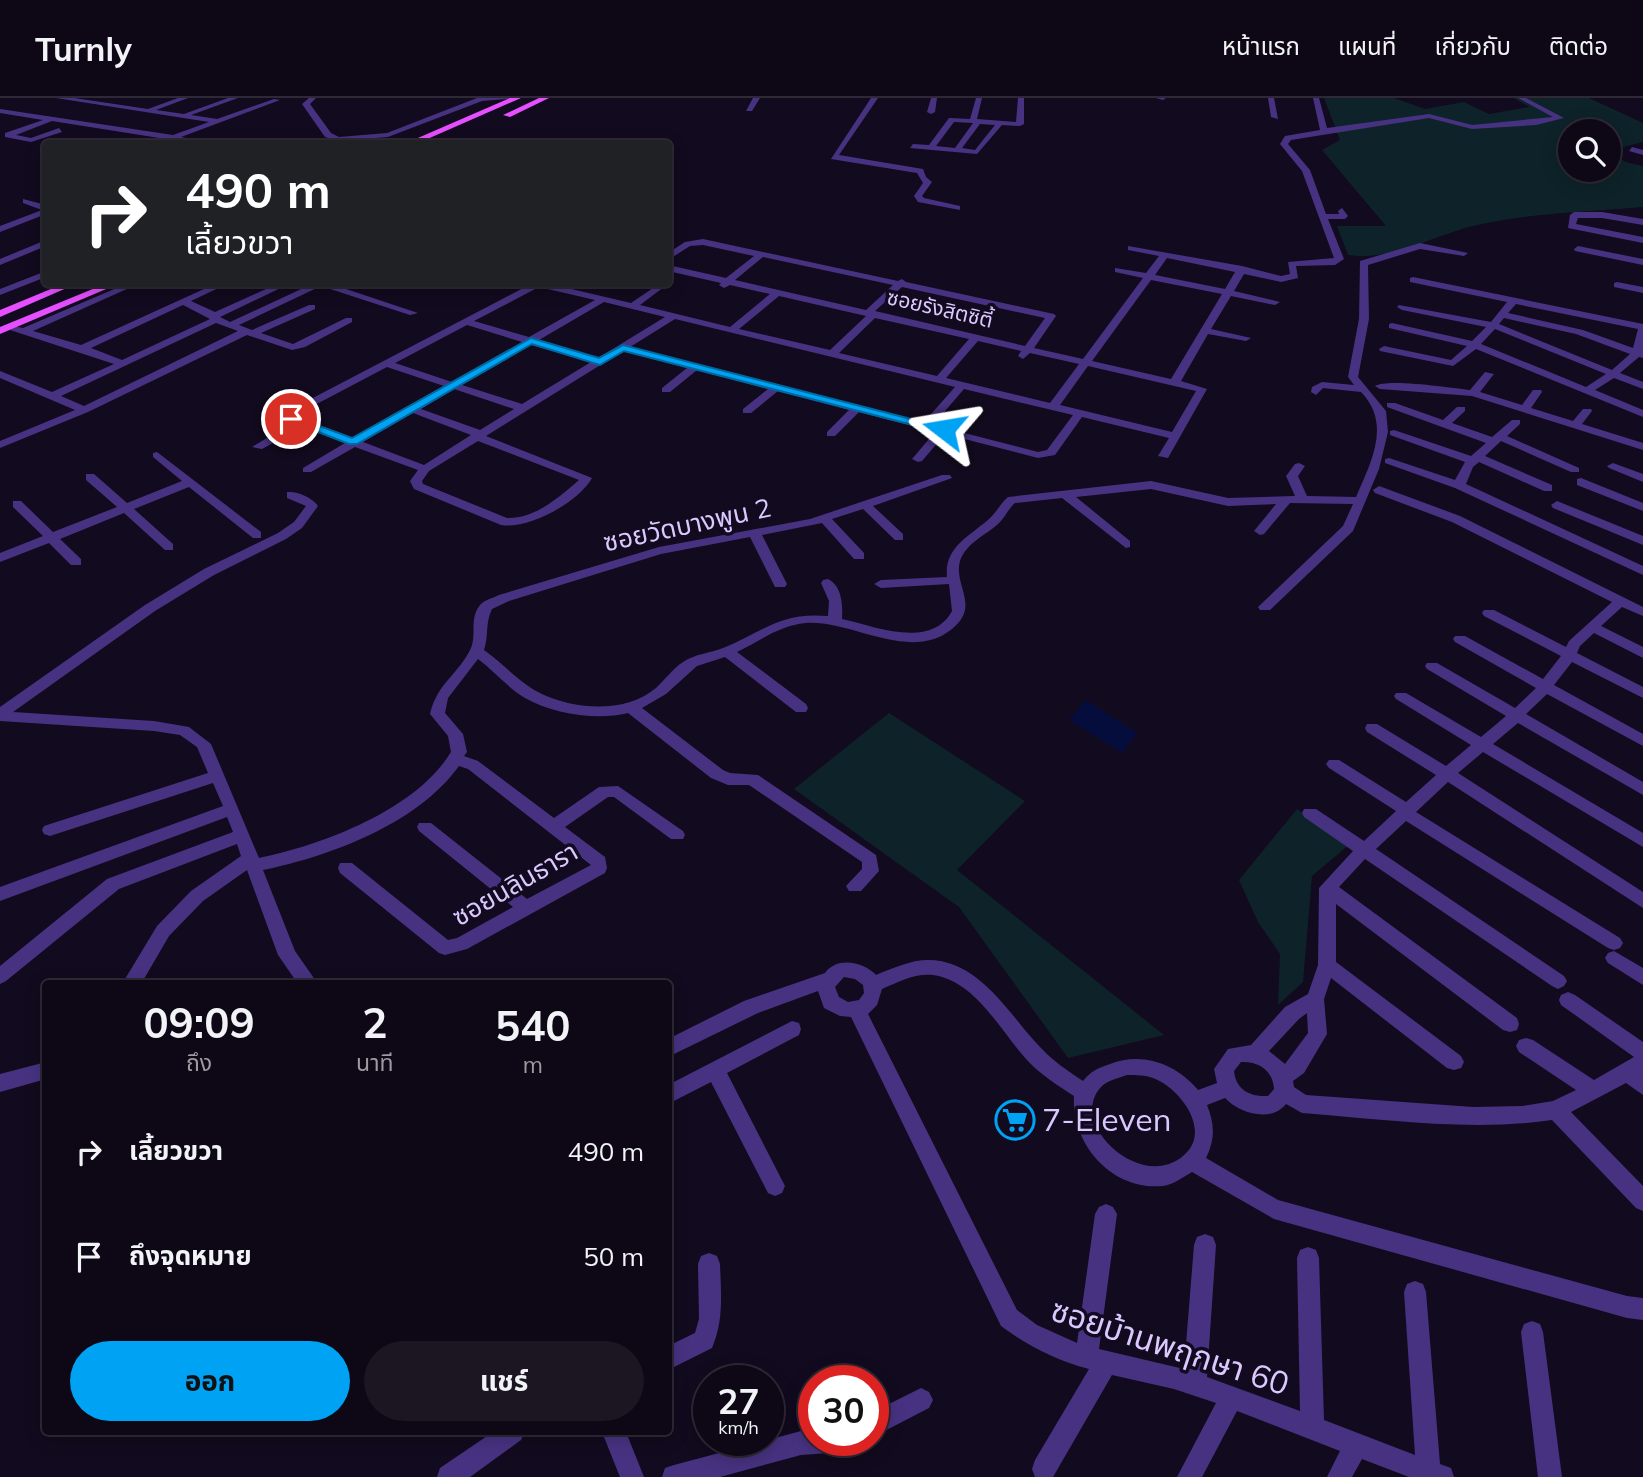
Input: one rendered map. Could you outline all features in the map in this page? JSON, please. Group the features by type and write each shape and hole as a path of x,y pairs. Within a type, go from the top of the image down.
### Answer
{"main road":[{"path":"417,140 517,98"},
{"path":"499,118 545,98"},
{"path":"0,314 64,287"},
{"path":"5,329 106,287"}],"street":[{"path":"59,98 218,121"},
{"path":"110,106 134,98"},
{"path":"147,110 185,98"},
{"path":"184,115 235,98"},
{"path":"313,98 306,104 328,135 338,139 388,135 479,98 517,98"},
{"path":"456,108 460,98"},
{"path":"749,109 757,98"},
{"path":"875,98 834,157 920,171 922,178 928,182 918,196 921,200 957,208"},
{"path":"931,112 934,98"},
{"path":"956,150 975,121 979,98"},
{"path":"931,148 952,120 1020,124 1021,98"},
{"path":"1271,98 1275,117"},
{"path":"1316,98 1324,131"},
{"path":"1131,248 1229,263 1241,269 1281,279 1295,276 1292,264 1298,261 1329,264 1342,259 1306,170 1284,144 1288,138 1429,116 1472,127 1536,123 1560,118 1521,98"},
{"path":"34,117 78,99"},
{"path":"174,137 276,100"},
{"path":"0,111 192,140"},
{"path":"4,134 51,120"},
{"path":"913,146 979,151 999,124"},
{"path":"4,134 31,140 59,130"},
{"path":"1632,149 1643,153"},
{"path":"26,201 42,207"},
{"path":"3,226 42,211"},
{"path":"1324,216 1340,214"},
{"path":"1643,222 1602,215 1574,215 1571,226 1643,240"},
{"path":"3,226 29,232"},
{"path":"672,254 695,242 902,282 1051,316 1025,353"},
{"path":"0,262 42,245"},
{"path":"1265,607 1349,528 1374,468 1381,439 1382,415 1373,397 1353,377 1364,319 1360,262 1420,246 1464,253"},
{"path":"1578,249 1643,262"},
{"path":"1053,407 1149,276 1173,253"},
{"path":"726,284 762,254"},
{"path":"1174,383 1241,269"},
{"path":"1118,270 1275,302"},
{"path":"0,292 42,276"},
{"name":"ซอยรังสิตซิตี้","path":"672,276 726,284 870,315 1200,392"},
{"path":"1413,280 1643,328 1640,354 1586,391"},
{"path":"832,354 902,282"},
{"path":"1617,285 1643,290"},
{"path":"24,331 127,287"},
{"path":"82,348 215,287"},
{"path":"54,396 278,287"},
{"path":"231,325 312,287"},
{"path":"332,287 413,313"},
{"path":"425,469 301,423 288,415 533,287"},
{"path":"552,287 1174,436"},
{"path":"633,306 657,287"},
{"path":"732,330 774,295"},
{"path":"307,470 603,299"},
{"path":"183,301 231,325 297,346 349,320"},
{"path":"1384,349 1453,363 1503,315 1513,301"},
{"path":"0,445 83,411 250,332 312,307"},
{"path":"1402,307 1493,325 1643,386"},
{"path":"1503,315 1579,332 1640,354"},
{"path":"412,409 478,435 586,478 536,517 516,524 505,522 418,486 416,481 425,469 478,435 525,409 673,316"},
{"path":"467,321 600,362"},
{"path":"1392,326 1472,344 1643,414"},
{"path":"5,329 24,331 122,363"},
{"path":"1205,331 1246,338"},
{"path":"939,380 973,340"},
{"path":"623,348 1046,455 1051,453 1080,414"},
{"path":"384,363 525,409"},
{"path":"666,390 696,366"},
{"name":"ซอยรังสิตซิตี้","path":"1082,366 1174,383 1200,392"},
{"path":"0,374 83,411"},
{"path":"1473,393 1489,374"},
{"path":"1445,424 1461,407 1449,379"},
{"path":"927,425 962,385"},
{"path":"1380,386 1473,393 1638,445 1641,432"},
{"path":"747,411 776,387"},
{"path":"1319,389 1364,389"},
{"path":"1164,456 1200,392"},
{"path":"1525,408 1537,392"},
{"path":"1391,405 1498,439 1643,507"},
{"path":"831,434 858,407"},
{"path":"1576,425 1587,411"},
{"path":"1459,485 1468,465 1516,422"},
{"path":"258,447 301,423"},
{"path":"918,459 944,429"},
{"path":"1394,433 1476,459 1548,488"},
{"path":"157,455 257,535"},
{"path":"1389,461 1459,485 1643,571"},
{"path":"1299,466 1292,476 1299,492"},
{"path":"1613,466 1643,478"},
{"path":"90,477 169,547"},
{"name":"ซอยวัดบางพูน 2","path":"475,652 482,636 479,621 486,606 504,598 659,551 718,538 755,534 824,518 946,478"},
{"path":"0,558 191,482"},
{"path":"133,980 163,931 197,896 252,862 303,855 344,840 426,792 456,759 459,752 454,734 437,714 441,696 475,652 491,661 523,690 546,700 591,710 617,711 659,692 688,665 727,651 789,622 836,612 898,637 929,635 946,627 955,618 961,600 953,580 952,568 960,550 966,541 1000,515 1005,504 1027,497 1152,485 1228,502 1286,500"},
{"path":"1379,490 1456,519 1643,612"},
{"path":"1260,531 1286,500 1299,492 1360,501"},
{"path":"0,715 150,608 209,572 282,536 298,525 312,506 291,495"},
{"path":"1066,495 1126,544"},
{"path":"18,504 76,562"},
{"path":"1557,505 1643,541"},
{"path":"866,506 899,537"},
{"path":"824,518 859,556"},
{"path":"755,534 780,584"},
{"path":"881,584 953,580"},
{"path":"828,583 836,612"},
{"path":"1621,601 1574,644 1570,654 1545,687 1516,716 1406,811 1328,888 1327,965 1315,999 1318,1034 1284,1084 1274,1104 1254,1105 1235,1095 1224,1078 1228,1061 1234,1055 1255,1054 1275,1064 1284,1084 1302,1104 1473,1116 1523,1115 1556,1110 1593,1090 1638,1073"},
{"path":"1489,614 1643,693"},
{"path":"1592,627 1643,653"},
{"path":"1460,639 1643,741"},
{"path":"727,651 801,708"},
{"path":"1432,666 1643,789"},
{"path":"1401,696 1643,841"},
{"path":"630,707 717,774 728,779 752,779 870,859 871,871 855,886"},
{"path":"0,715 154,726 184,731 202,744 232,808 288,955 306,980"},
{"path":"1372,728 1643,901"},
{"name":"ซอยนลินธารา","path":"345,868 445,948 461,944 599,868 599,861 473,765 456,759"},
{"path":"1334,764 1614,951 1643,977"},
{"path":"50,830 217,776"},
{"path":"553,827 605,791 618,792 677,835"},
{"path":"0,894 232,808"},
{"path":"1310,813 1558,981"},
{"path":"425,827 526,908"},
{"path":"0,976 113,884 242,835"},
{"path":"1328,888 1510,1024"},
{"path":"1327,965 1454,1062"},
{"path":"874,985 902,973 933,967 958,974 977,990 1045,1065 1085,1093"},
{"path":"672,1047 751,1007 829,979 835,973 853,970 869,977 874,985 872,1000 865,1007 847,1010 831,1002 827,995 829,979"},
{"path":"1255,1054 1292,1013 1315,999"},
{"path":"1568,1000 1643,1053"},
{"name":"ซอยบ้านพฤกษา 60","path":"857,1010 1009,1318 1027,1334 1096,1359 1195,1384 1435,1474"},
{"path":"672,1093 792,1029"},
{"path":"1526,1046 1593,1090"},
{"path":"1137,1066 1170,1077 1195,1101 1203,1121 1204,1138 1192,1161 1174,1173 1162,1176 1137,1174 1113,1163 1094,1146 1082,1113 1085,1093 1097,1077 1105,1072 1137,1066"},
{"path":"715,1070 775,1186"},
{"path":"0,1083 42,1071"},
{"path":"1195,1101 1228,1087"},
{"path":"1556,1110 1643,1201"},
{"path":"1192,1161 1274,1209 1614,1303 1643,1308"},
{"path":"1044,1469 1096,1359 1106,1214"},
{"path":"1195,1384 1205,1244"},
{"path":"1308,1258 1312,1426"},
{"path":"672,1357 704,1340 710,1319 709,1264"},
{"path":"1415,1292 1435,1474"},
{"path":"1532,1332 1550,1477"},
{"path":"1189,1477 1231,1398"},
{"path":"889,1417 921,1400"},
{"path":"449,1477 509,1435"},
{"path":"615,1435 632,1477"},
{"path":"674,1477 798,1444"},
{"path":"1339,1477 1357,1445"}],"shaded area":[{"path":"1324,98 1394,98 1425,109 1464,102 1489,114 1529,107 1514,98 1589,98 1643,123 1643,142 1621,148 1621,119 1558,119 1558,182 1621,182 1621,160 1643,166 1643,207 1494,222 1458,230 1379,255 1348,255 1337,226 1386,226 1322,150 1340,140"},
{"path":"1086,700 1137,733 1122,753 1069,720"},
{"path":"889,713 1025,801 957,870 1164,1035 1068,1058 959,907 794,789"},
{"path":"1297,809 1350,844 1312,876 1303,982 1278,1005 1280,954 1258,922 1239,880"}],"place":[{"name":"7-Eleven","path":"1015,1120"}],"route":[{"path":"291,419 353,442 531,341 600,362 623,348 944,429"}]}
